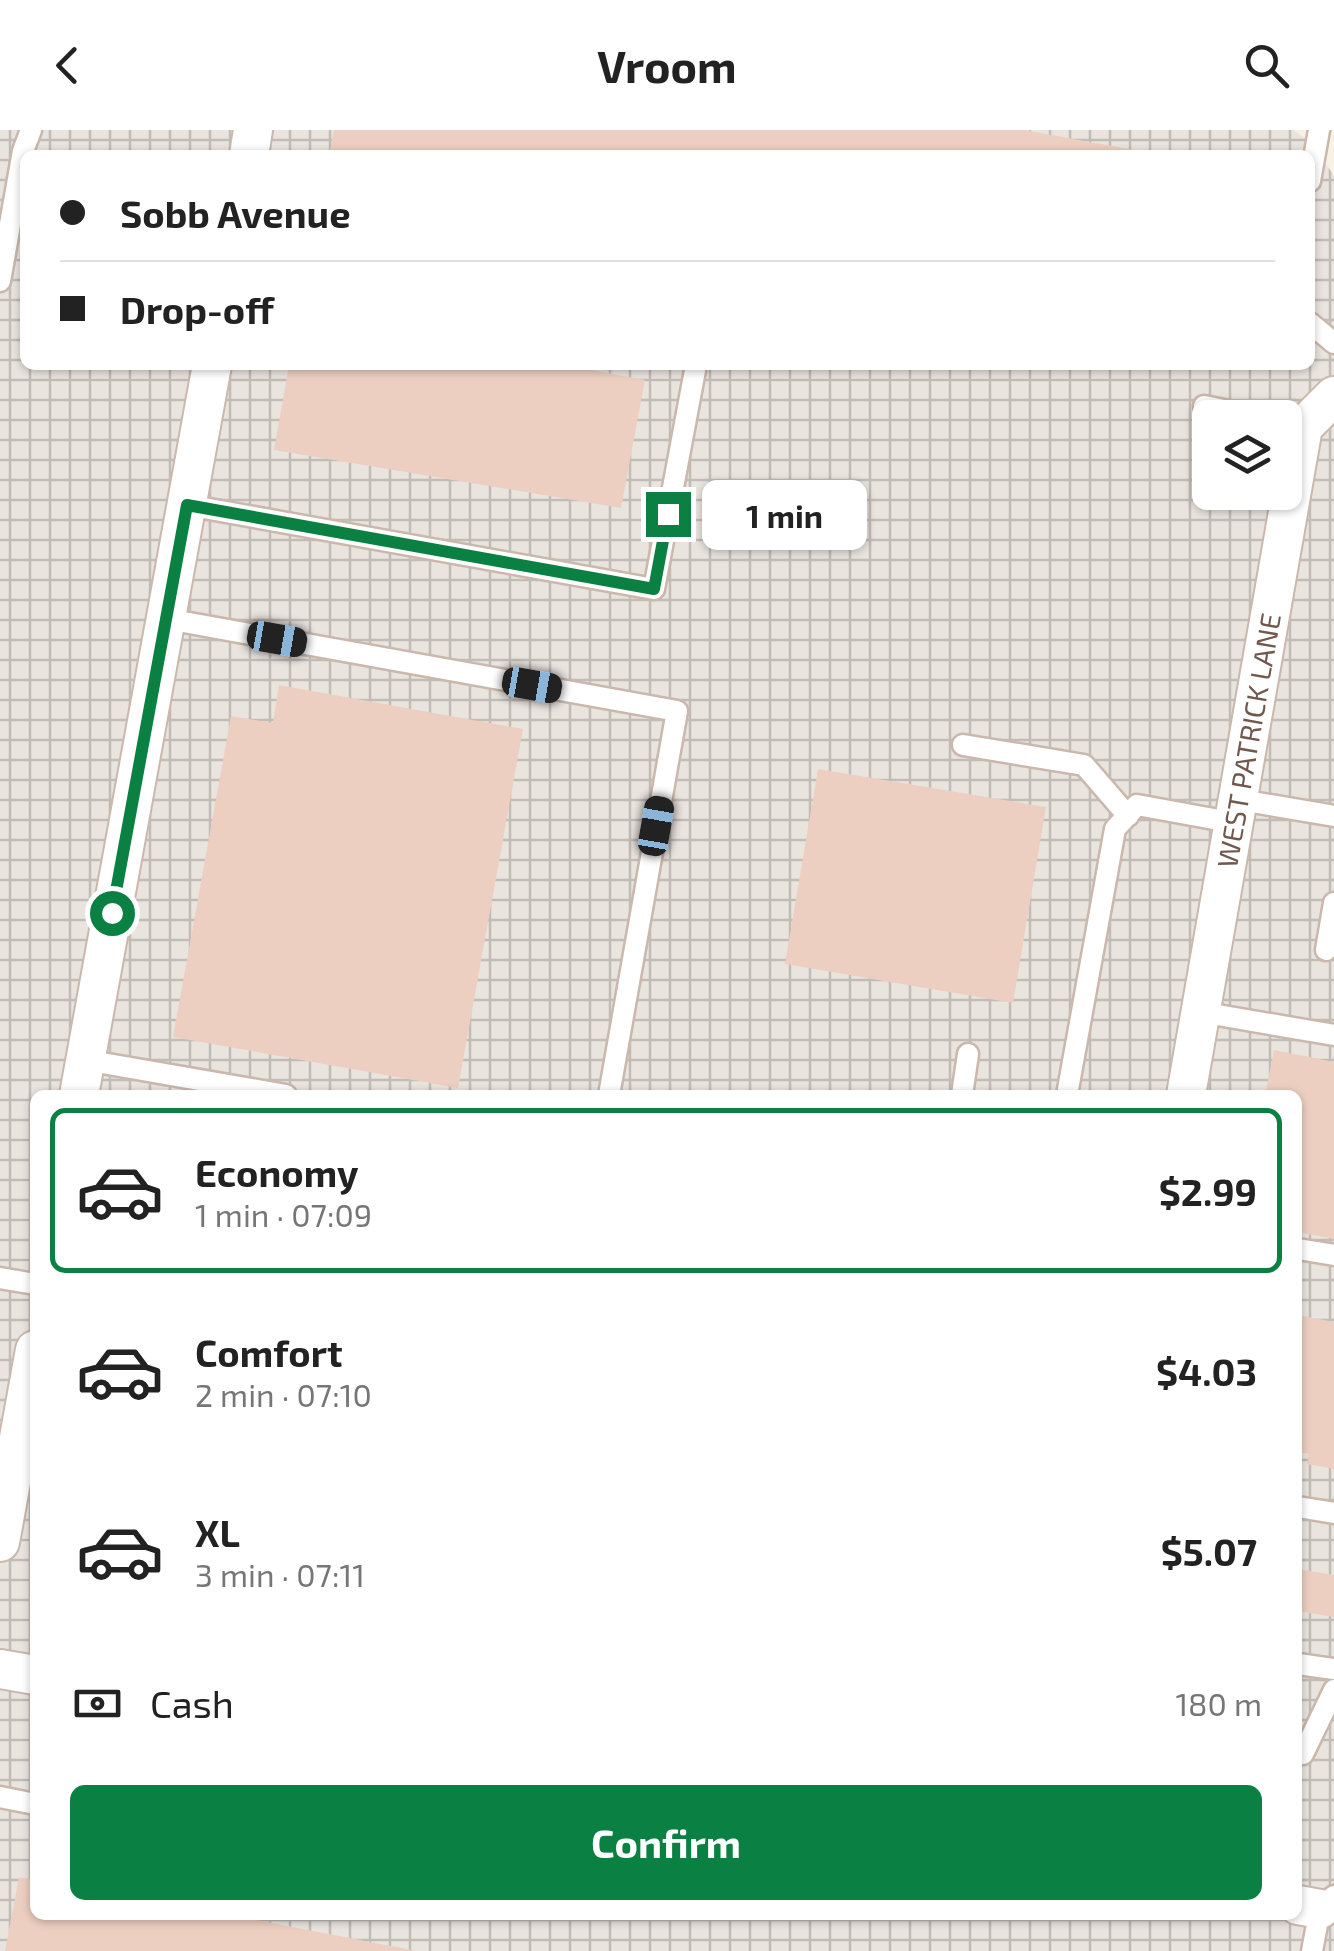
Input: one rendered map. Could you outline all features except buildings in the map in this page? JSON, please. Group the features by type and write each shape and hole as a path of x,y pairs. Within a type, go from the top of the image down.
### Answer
{"street":[{"path":"82,1078 211,370"},
{"name":"WEST PATRICK LANE","path":"1302,418 1334,396"},
{"name":"WEST PATRICK LANE","path":"1187,1090 1280,510"},
{"path":"0,1542 30,1377"},
{"path":"0,1669 30,1674"}],"lane":[{"path":"0,282 20,168"},
{"path":"187,505 654,589 695,370"},
{"path":"167,619 677,711 610,1090"},
{"path":"963,744 1084,765 1128,816"},
{"path":"1068,1090 1115,829 1137,805 1334,816"},
{"path":"1326,950 1334,902"},
{"path":"1200,1012 1334,1036"},
{"path":"963,1090 968,1054"},
{"path":"82,1078 201,1088"},
{"path":"1302,1250 1334,1255"},
{"path":"0,1278 30,1283"},
{"path":"1302,1508 1334,1513"},
{"path":"1302,1665 1334,1670"},
{"path":"1302,1754 1334,1690"},
{"path":"0,1797 30,1803"},
{"path":"1312,1951 1317,1903"}],"shaded area":[{"path":"0,130 1294,130 1313,144 1334,176 1334,1951 0,1951"}],"route":[{"path":"112,913 187,505 654,589 668,514"}]}
